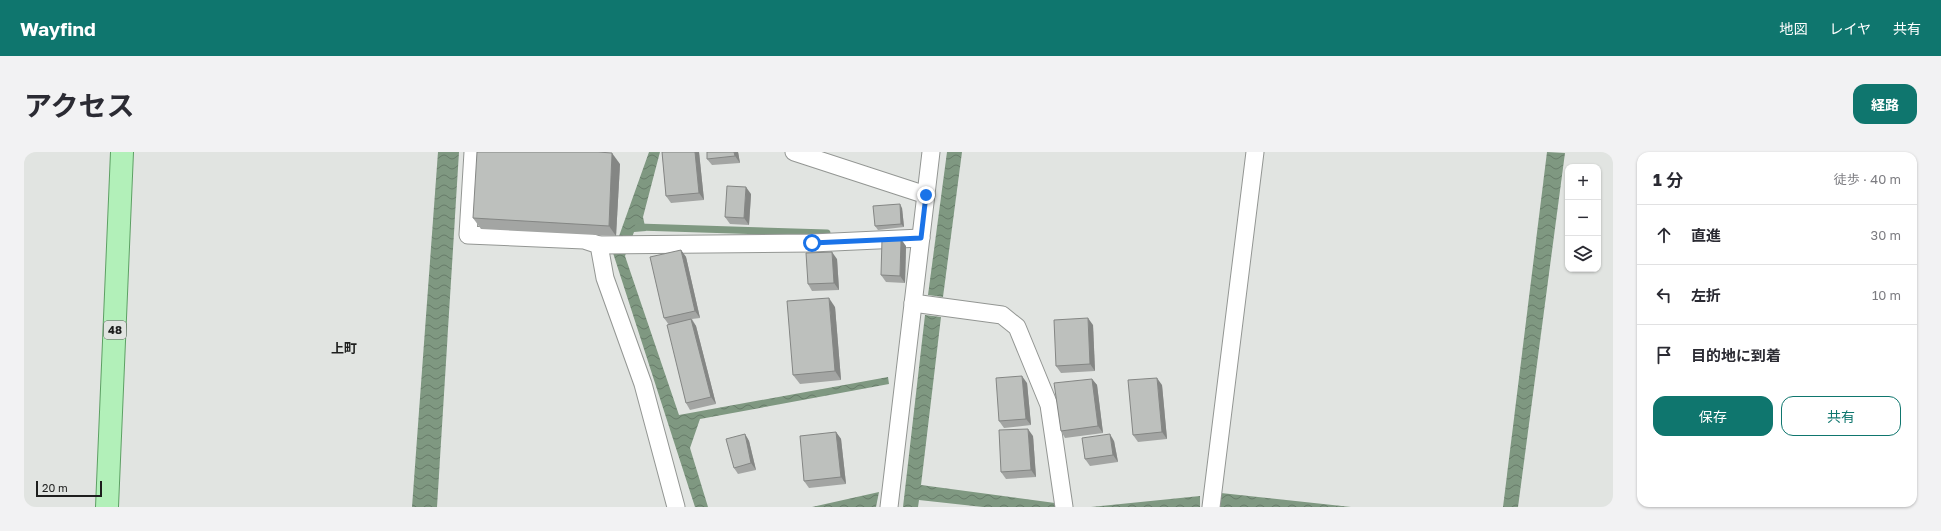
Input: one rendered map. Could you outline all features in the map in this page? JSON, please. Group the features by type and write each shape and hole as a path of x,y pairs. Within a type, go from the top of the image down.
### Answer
{"main road":[{"name":"48","path":"107,507 122,152"}],"street":[{"path":"474,152 468,235 584,240 599,245 812,243 921,238"},
{"path":"794,152 926,195"},
{"path":"888,507 931,152"},
{"path":"1211,507 1255,152"},
{"path":"599,245 605,278 643,384 676,507"},
{"path":"913,303 1002,315 1017,327 1049,405 1063,503"}],"water":[{"path":"438,152 459,152 437,507 412,507"},
{"path":"649,152 660,152 643,217 646,231 634,232 625,256 679,415 888,377 889,384 700,419 690,448 708,507 695,507 613,253"},
{"path":"947,152 962,152 943,297 928,295"},
{"path":"1547,152 1565,153 1518,507 1503,507"},
{"path":"925,315 941,317 921,485 1055,503 1067,507 983,507 919,500 918,507 903,507"},
{"path":"879,492 876,507 812,507"},
{"path":"1221,493 1351,507 1220,507"},
{"path":"1200,496 1200,507 1091,507"}],"building":[{"path":"477,152 612,153 609,226 473,218"},
{"path":"662,152 695,152 699,193 666,196"},
{"path":"707,152 734,152 735,156 707,159"},
{"path":"727,186 746,187 744,218 725,217"},
{"path":"900,204 901,224 875,226 873,206"},
{"path":"882,239 901,239 900,276 881,275"},
{"path":"681,250 695,311 664,318 650,257"},
{"path":"832,252 834,283 808,284 806,253"},
{"path":"829,298 835,371 793,375 787,301"},
{"path":"1088,318 1090,364 1056,366 1054,320"},
{"path":"691,319 711,397 686,403 667,325"},
{"path":"1022,376 1026,419 999,421 996,378"},
{"path":"1157,378 1162,432 1133,435 1128,380"},
{"path":"1092,379 1098,426 1061,431 1054,383"},
{"path":"1028,429 1031,470 1001,472 999,430"},
{"path":"836,432 841,477 804,481 800,436"},
{"path":"745,434 751,463 734,468 726,439"},
{"path":"1110,434 1113,455 1085,459 1082,438"}],"waterway":[{"path":"638,227 827,233"}],"district":[{"name":"上町","path":"344,348"}],"route":[{"path":"812,243 921,238 926,195"}]}
